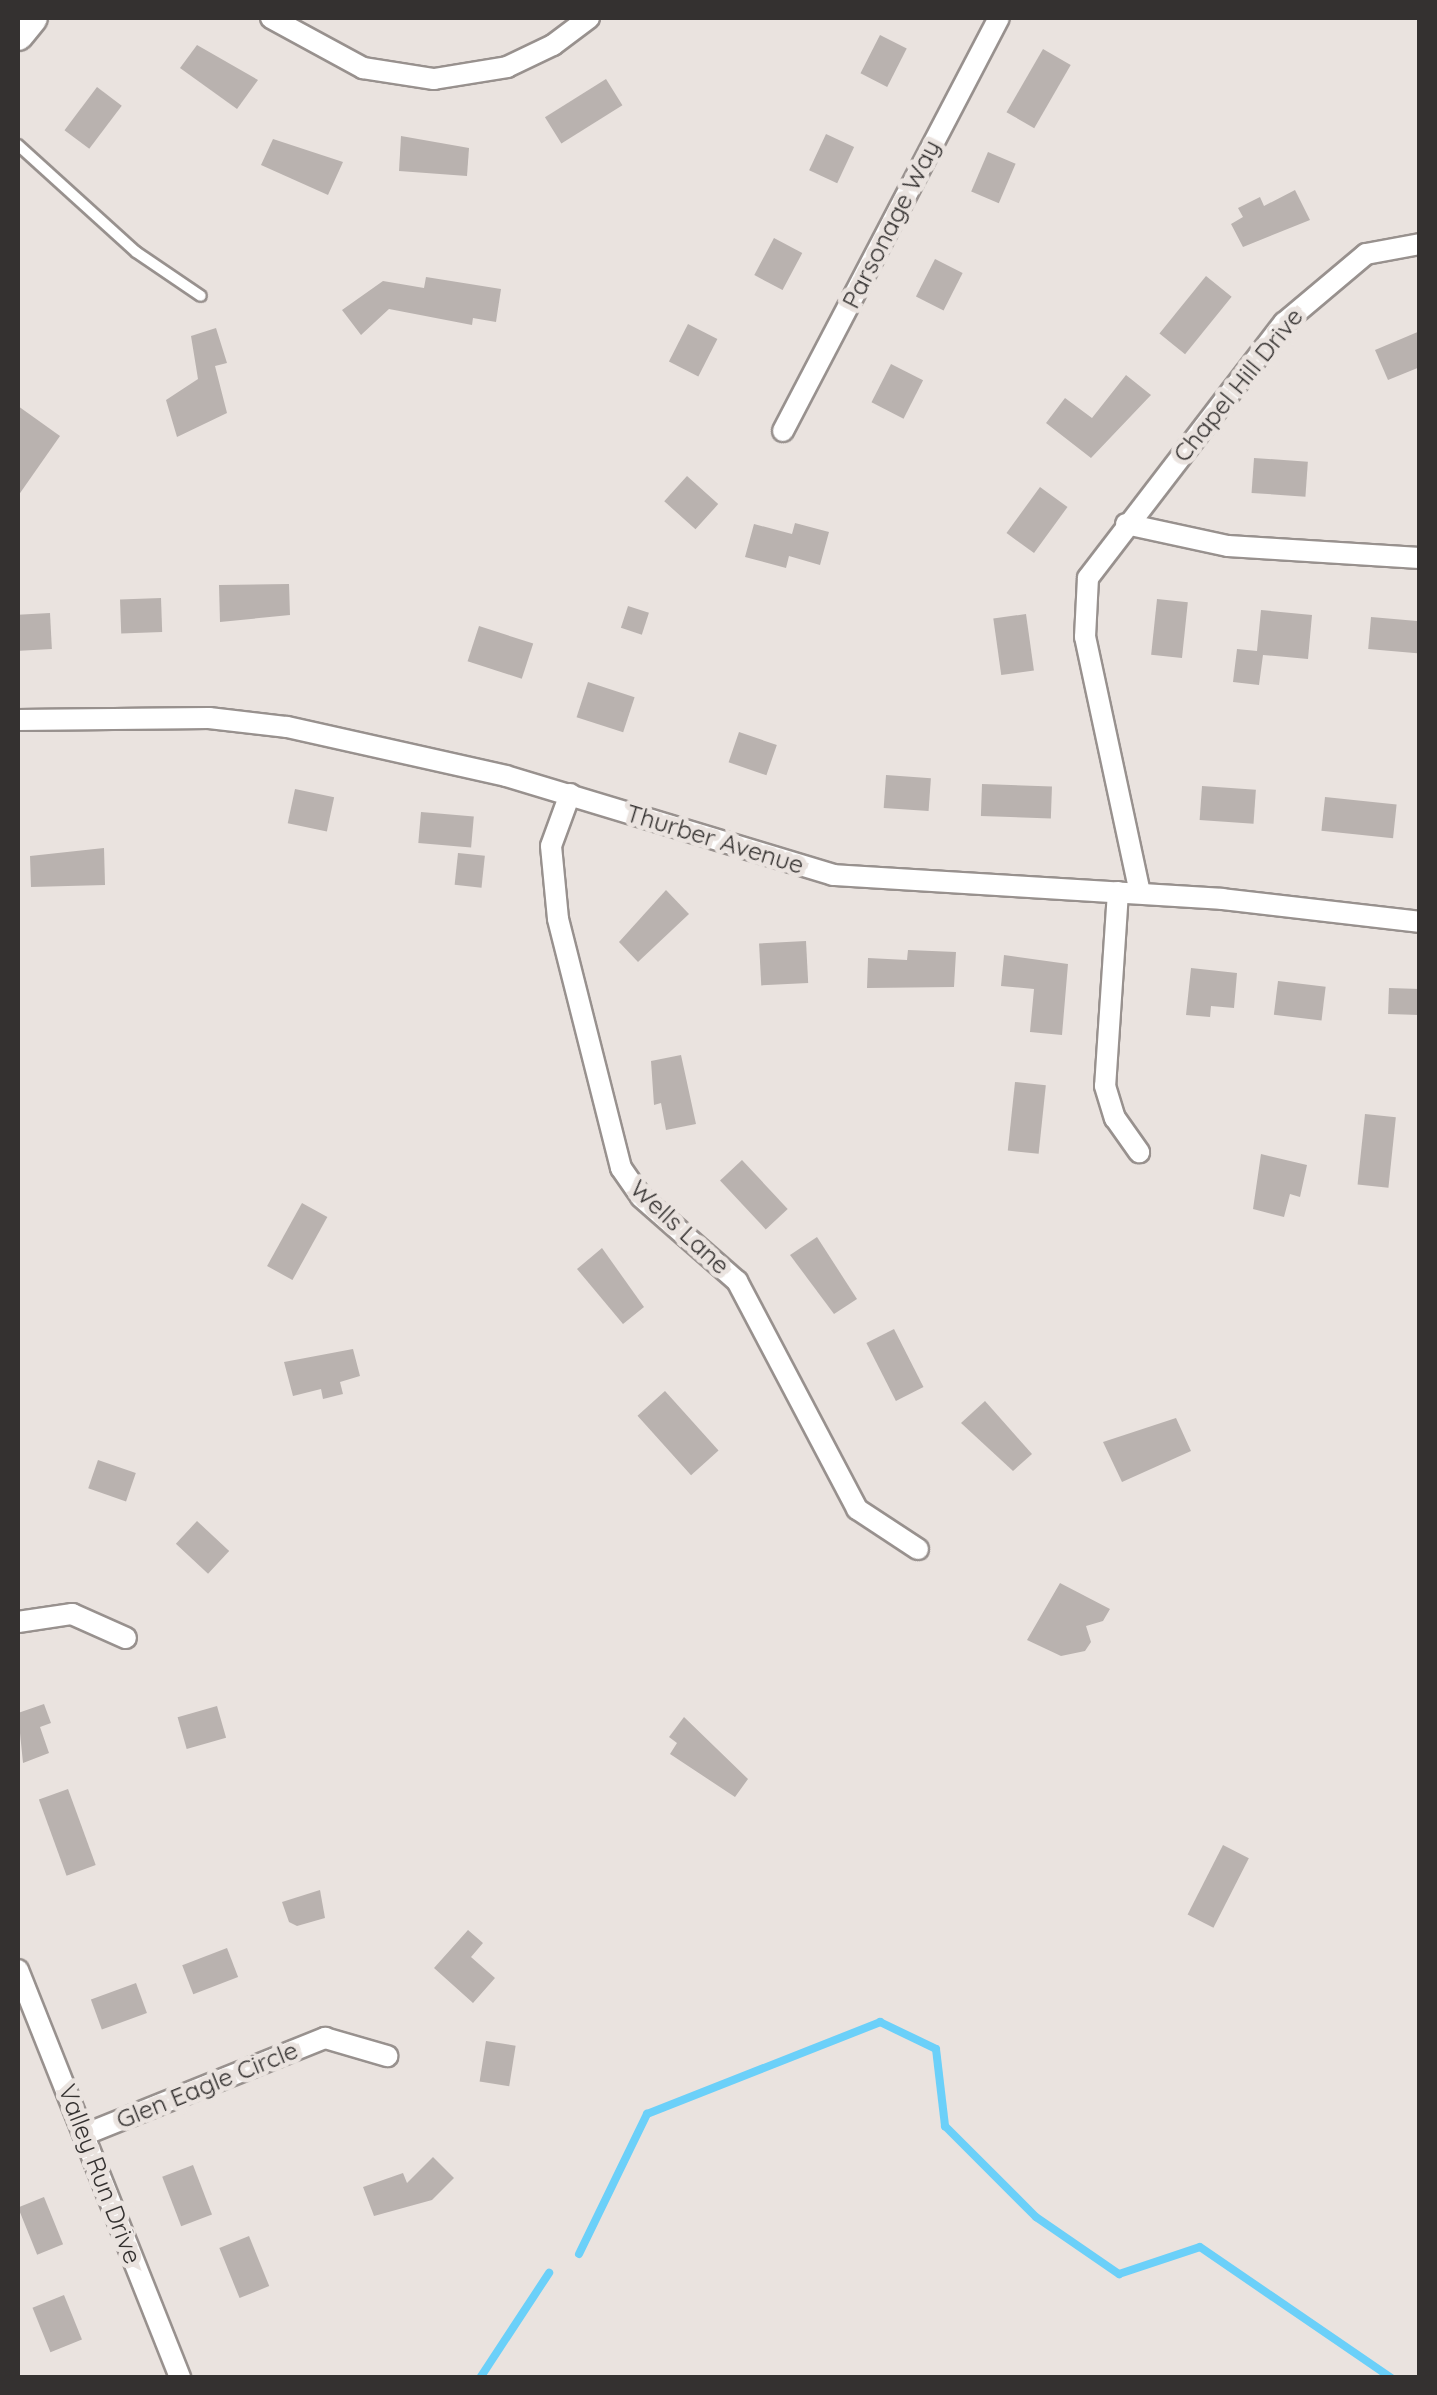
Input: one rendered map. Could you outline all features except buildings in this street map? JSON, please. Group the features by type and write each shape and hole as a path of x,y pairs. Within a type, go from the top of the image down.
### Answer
{"main road":[{"path":"18,36 32,18"}],"street":[{"path":"272,18 363,68 434,79 508,67 553,46 589,18"},
{"name":"Parsonage Way","path":"784,432 999,18"},
{"name":"Chapel Hill Drive","path":"1139,1152 1115,1118 1105,1086 1129,892 1082,610 1088,578 1126,524 1303,304 1366,254 1420,244"},
{"path":"1126,524 1228,546 1420,558"},
{"name":"Thurber Avenue","path":"18,720 209,718 287,728 570,794 833,875 1129,892 1420,922"},
{"name":"Wells Lane","path":"570,794 552,846 556,903 606,1128 620,1168 641,1197 737,1281 857,1509 918,1549"},
{"path":"18,1622 72,1614 126,1638"},
{"name":"Valley Run Drive","path":"18,1970 180,2378"},
{"name":"Glen Eagle Circle","path":"86,2134 325,2038 387,2056"}],"lane":[{"path":"18,145 136,252 200,296"}],"waterway":[{"path":"579,2254 647,2114 880,2022 936,2049 945,2126 1036,2217 1119,2274 1200,2247 1391,2378"},
{"path":"480,2378 549,2273"}]}
